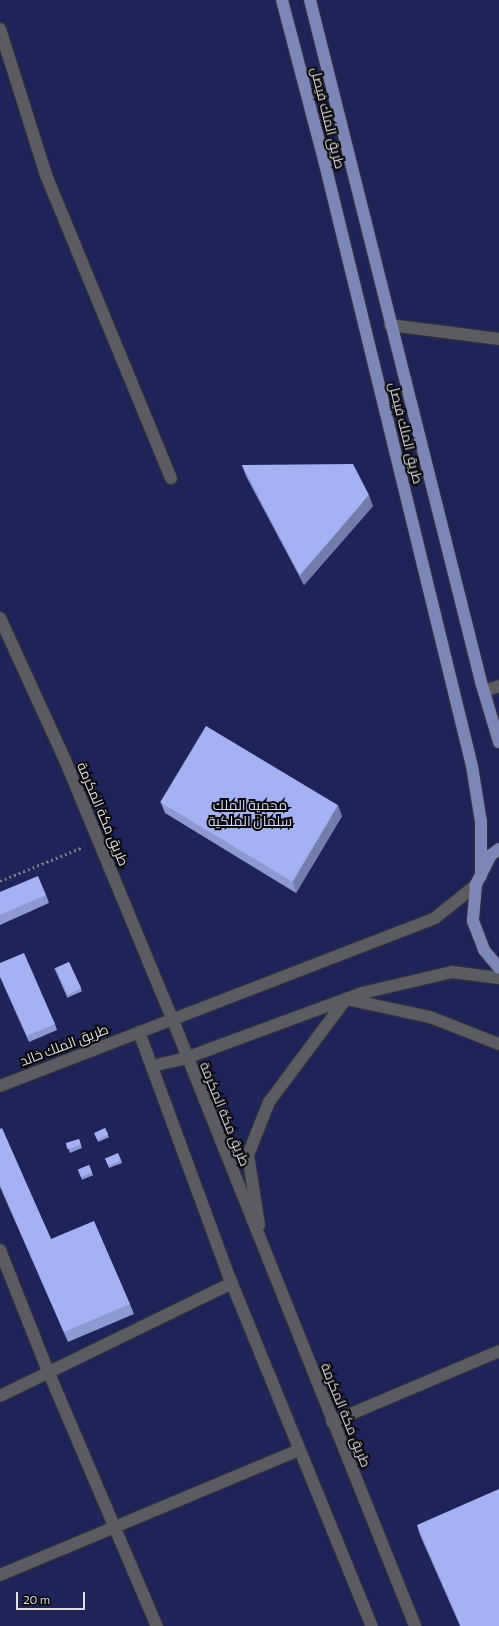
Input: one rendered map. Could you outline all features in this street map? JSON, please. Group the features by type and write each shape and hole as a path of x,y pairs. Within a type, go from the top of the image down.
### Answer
{"main road":[{"name":"طريق الملك فيصل","path":"282,0 472,766 481,822 478,880 473,921 484,950 499,968"},
{"name":"طريق الملك فيصل","path":"310,0 390,325 484,691 499,742"},
{"path":"478,880 491,855 499,849"}],"street":[{"path":"0,28 46,175 171,478"},
{"path":"390,325 499,339"},
{"name":"طريق مكة المكرمة","path":"0,618 98,840 172,1018 186,1058 415,1626"},
{"path":"484,691 499,686"},
{"name":"طريق الملك خالد","path":"0,1086 172,1018 435,918 478,880"},
{"path":"152,1066 186,1058 346,999 452,972 499,978"},
{"path":"346,999 430,1017 499,1044"},
{"path":"262,1246 248,1155 269,1102 346,999"},
{"path":"139,1032 232,1283 372,1626"},
{"path":"0,1250 48,1371 116,1527 157,1626"},
{"path":"0,1396 48,1371 232,1283"},
{"path":"332,1422 499,1350"},
{"path":"0,1575 299,1450"}],"path":[{"path":"0,881 98,840"}],"green space":[{"name":"محمية الملك سلمان الملكية","path":"0,0 499,0 499,1626 0,1626"}],"building":[{"path":"353,464 369,495 300,575 242,465"},
{"path":"206,726 338,805 292,882 160,802"},
{"path":"38,876 46,895 0,915 0,892"},
{"path":"24,953 55,1024 27,1036 0,976 0,963"},
{"path":"69,962 81,988 68,995 55,968"},
{"path":"2,1128 51,1239 94,1221 130,1304 64,1332 0,1185 0,1129"},
{"path":"105,1128 108,1134 97,1140 94,1133"},
{"path":"79,1139 81,1145 68,1149 66,1143"},
{"path":"118,1153 121,1160 108,1166 105,1158"},
{"path":"89,1165 92,1172 81,1177 78,1170"},
{"path":"499,1489 499,1626 461,1626 417,1525"}]}
